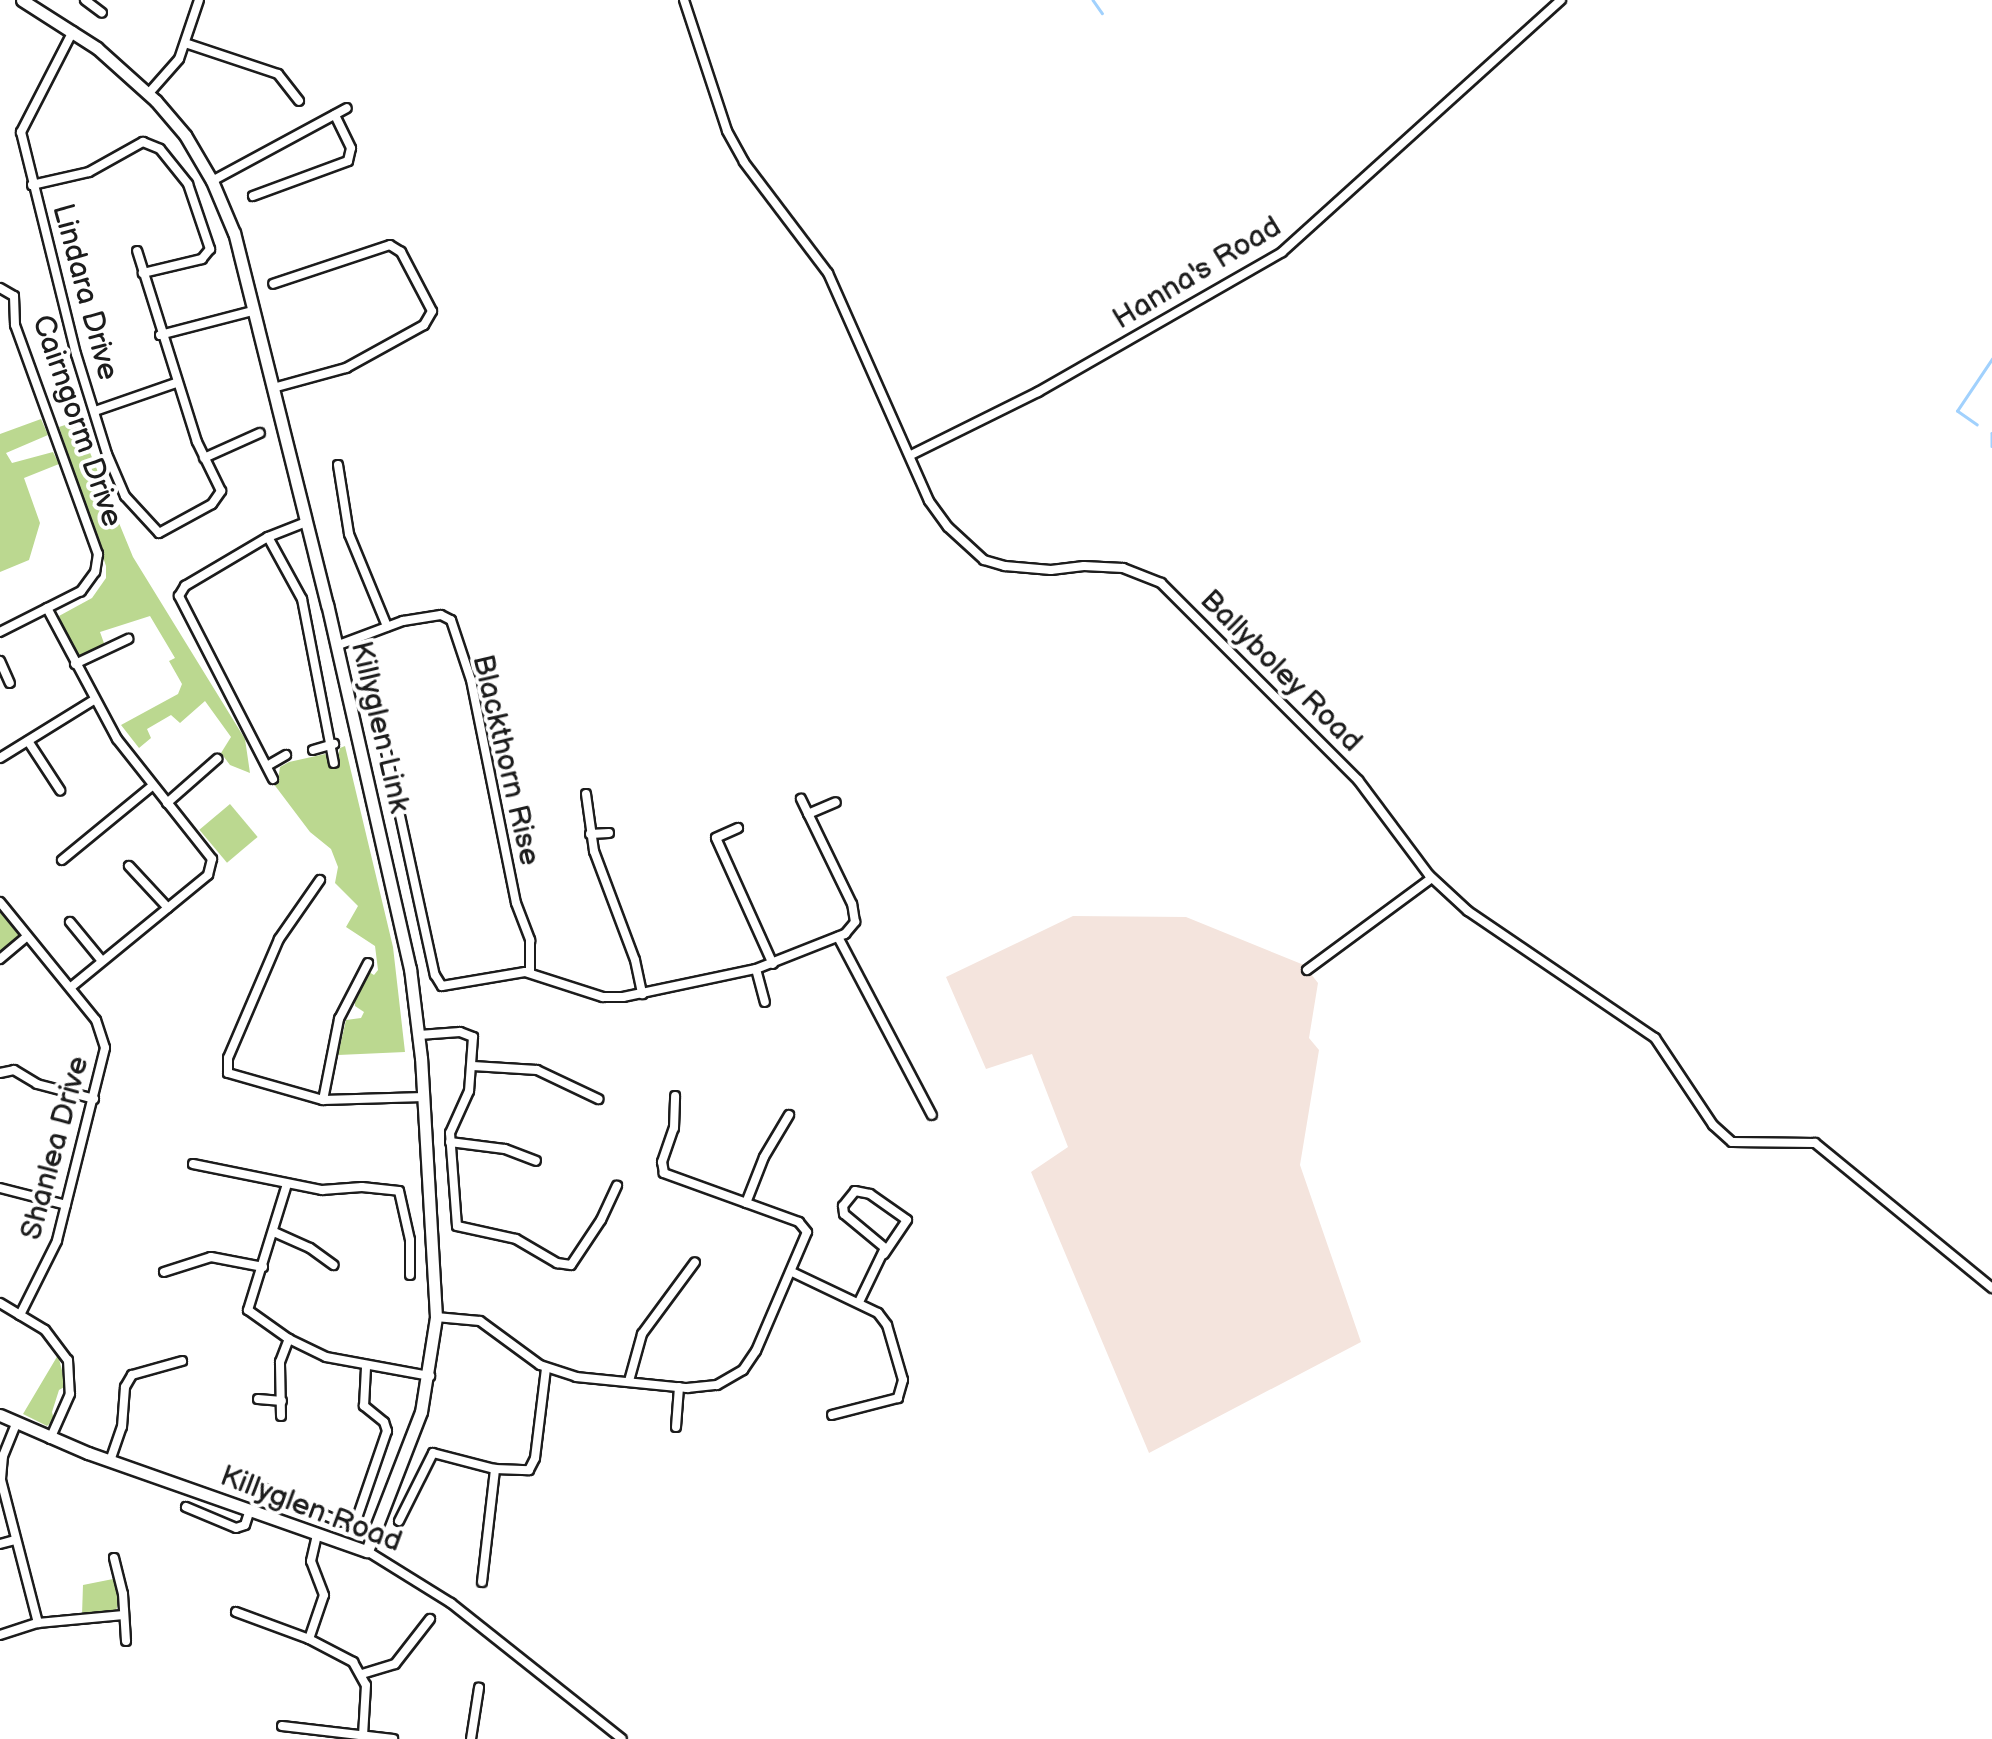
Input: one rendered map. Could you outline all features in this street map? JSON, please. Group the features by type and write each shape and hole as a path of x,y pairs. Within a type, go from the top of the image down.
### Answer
{"street":[{"name":"Killyglen Link","path":"22,0 73,32 149,93 185,135 212,180 238,247 410,969 420,1036 436,1317 430,1376 411,1442 367,1551"},
{"path":"85,0 102,12"},
{"path":"149,93 179,59 199,0"},
{"name":"Ballyboley Road","path":"684,0 727,131 744,162 828,273 939,515 984,560 1051,570 1084,566 1124,568 1160,583 1358,780 1432,878 1468,911 1655,1038 1713,1125 1732,1142 1815,1143 1992,1288"},
{"name":"Hanna's Road","path":"911,455 1038,392 1282,252 1562,0"},
{"name":"Lindara Drive","path":"73,32 21,124 32,185 94,411 121,491 156,533 219,498 220,486 204,458 176,383 137,251"},
{"path":"186,42 278,74 299,101"},
{"path":"212,180 347,108"},
{"path":"257,180 257,195 348,162 351,148 336,114"},
{"name":"Lindara Drive","path":"32,185 89,172 142,142 160,149 192,192 210,250 203,258 143,273"},
{"path":"273,284 389,245 400,251 432,313 424,326 346,368 273,388"},
{"name":"Cairngorm Drive","path":"0,288 10,292 15,325 98,548 96,568 86,585 0,632"},
{"name":"Lindara Drive","path":"160,335 253,311"},
{"name":"Lindara Drive","path":"94,411 176,383"},
{"path":"204,458 260,433"},
{"path":"338,465 349,534 387,626"},
{"path":"274,779 179,598 185,586 268,537 306,522"},
{"path":"268,537 300,594 334,744 334,763"},
{"path":"48,608 94,700 152,786 211,855 212,866 168,908 71,987"},
{"name":"Blackthorn Rise","path":"336,646 365,638 387,626 441,615 454,625 471,680 516,903 530,940 530,973"},
{"path":"75,664 128,639"},
{"path":"0,661 10,682"},
{"path":"370,678 438,983 448,988 512,972 530,973 603,997 631,996 774,964 838,936 855,922 852,904 801,800"},
{"path":"0,758 94,700"},
{"path":"28,742 60,790"},
{"path":"312,750 334,744"},
{"path":"267,766 286,755"},
{"path":"167,803 217,759"},
{"path":"62,860 152,786"},
{"path":"586,794 590,834 636,960 642,994"},
{"path":"808,814 836,802"},
{"path":"738,828 716,838 774,964"},
{"path":"590,834 609,833"},
{"path":"129,866 168,908"},
{"path":"1307,970 1432,878"},
{"path":"320,880 279,939 226,1066 234,1077 323,1100 424,1097"},
{"name":"Shanlea Drive","path":"0,902 71,987 96,1020 104,1038 104,1057 94,1099 51,1255 20,1315"},
{"path":"70,922 102,961"},
{"path":"0,959 28,936"},
{"path":"838,936 932,1115"},
{"path":"323,1100 339,1020 368,964"},
{"path":"756,969 765,1002"},
{"path":"420,1036 470,1033 474,1066 450,1142 457,1226 516,1239 561,1264 577,1259 617,1184"},
{"path":"474,1066 532,1069 598,1099"},
{"path":"0,1073 14,1070 37,1084 94,1099"},
{"path":"436,1317 480,1321 546,1368 576,1377 679,1387 717,1385 743,1370 792,1272 806,1239 806,1227 664,1173 675,1096"},
{"path":"746,1203 764,1157 789,1115"},
{"path":"450,1142 506,1149 536,1161"},
{"path":"193,1164 322,1190 362,1187 400,1192 410,1240 410,1274"},
{"path":"287,1184 248,1310 289,1339 326,1356 430,1376"},
{"path":"0,1188 66,1205"},
{"path":"860,1302 906,1220 870,1194 855,1191 843,1206 844,1214 883,1242 884,1254"},
{"path":"274,1232 310,1248 333,1265"},
{"path":"164,1272 211,1257 263,1267"},
{"path":"629,1381 642,1334 695,1262"},
{"path":"792,1272 860,1302 887,1325 904,1388 898,1398 832,1414"},
{"path":"0,1303 58,1342 70,1367 70,1394 50,1439"},
{"path":"281,1416 280,1362 289,1339"},
{"path":"110,1461 122,1427 125,1387 132,1375 182,1361"},
{"path":"258,1486 338,1520 350,1523 357,1518 387,1431 384,1422 364,1406 366,1366"},
{"path":"399,1521 433,1452 524,1472 533,1465 546,1368"},
{"path":"676,1428 679,1387"},
{"path":"258,1399 282,1401"},
{"name":"Killyglen Road","path":"0,1415 50,1439 367,1551 452,1603 622,1739"},
{"path":"16,1424 0,1475 38,1624"},
{"path":"482,1582 495,1468"},
{"path":"186,1507 236,1528 245,1525 250,1510"},
{"path":"308,1638 324,1595 310,1561 317,1534"},
{"path":"0,1544 16,1540"},
{"path":"114,1558 126,1641"},
{"path":"236,1612 308,1638 346,1657 362,1674 364,1735"},
{"path":"0,1635 38,1624 124,1615"},
{"path":"362,1674 395,1664 430,1619"},
{"path":"471,1739 479,1688"},
{"path":"282,1726 393,1739"}],"shaded area":[{"path":"1073,916 1186,917 1304,965 1318,983 1309,1038 1319,1050 1300,1165 1361,1342 1149,1453 1031,1172 1068,1147 1032,1054 986,1069 946,977"}],"green space":[{"path":"41,419 48,435 6,453 12,463 53,452 59,464 24,478 40,523 29,560 0,572 0,434"},
{"path":"77,421 133,557 245,739 250,773 230,765 221,753 231,737 205,701 180,723 171,715 147,729 151,738 139,748 121,725 178,694 182,684 169,661 175,658 150,616 100,632 105,646 77,659 59,616 92,598 106,578 106,566 59,427"},
{"path":"345,746 393,947 405,1052 338,1055 346,1020 361,1018 364,1012 355,1006 355,995 369,972 374,975 378,970 375,946 346,927 358,906 335,883 338,867 331,849 310,832 273,783 278,780 280,767 289,762 325,754 336,764 340,748"},
{"path":"230,804 258,837 227,863 199,830"},
{"path":"0,912 21,938 0,957"},
{"path":"58,1355 66,1386 59,1390 52,1412 54,1420 47,1426 23,1414"},
{"path":"113,1579 121,1598 116,1610 82,1615 83,1585"}],"waterway":[{"path":"1093,0 1102,13"},
{"path":"1977,425 1957,411 1992,359"},
{"path":"1992,433 1992,446"}]}
